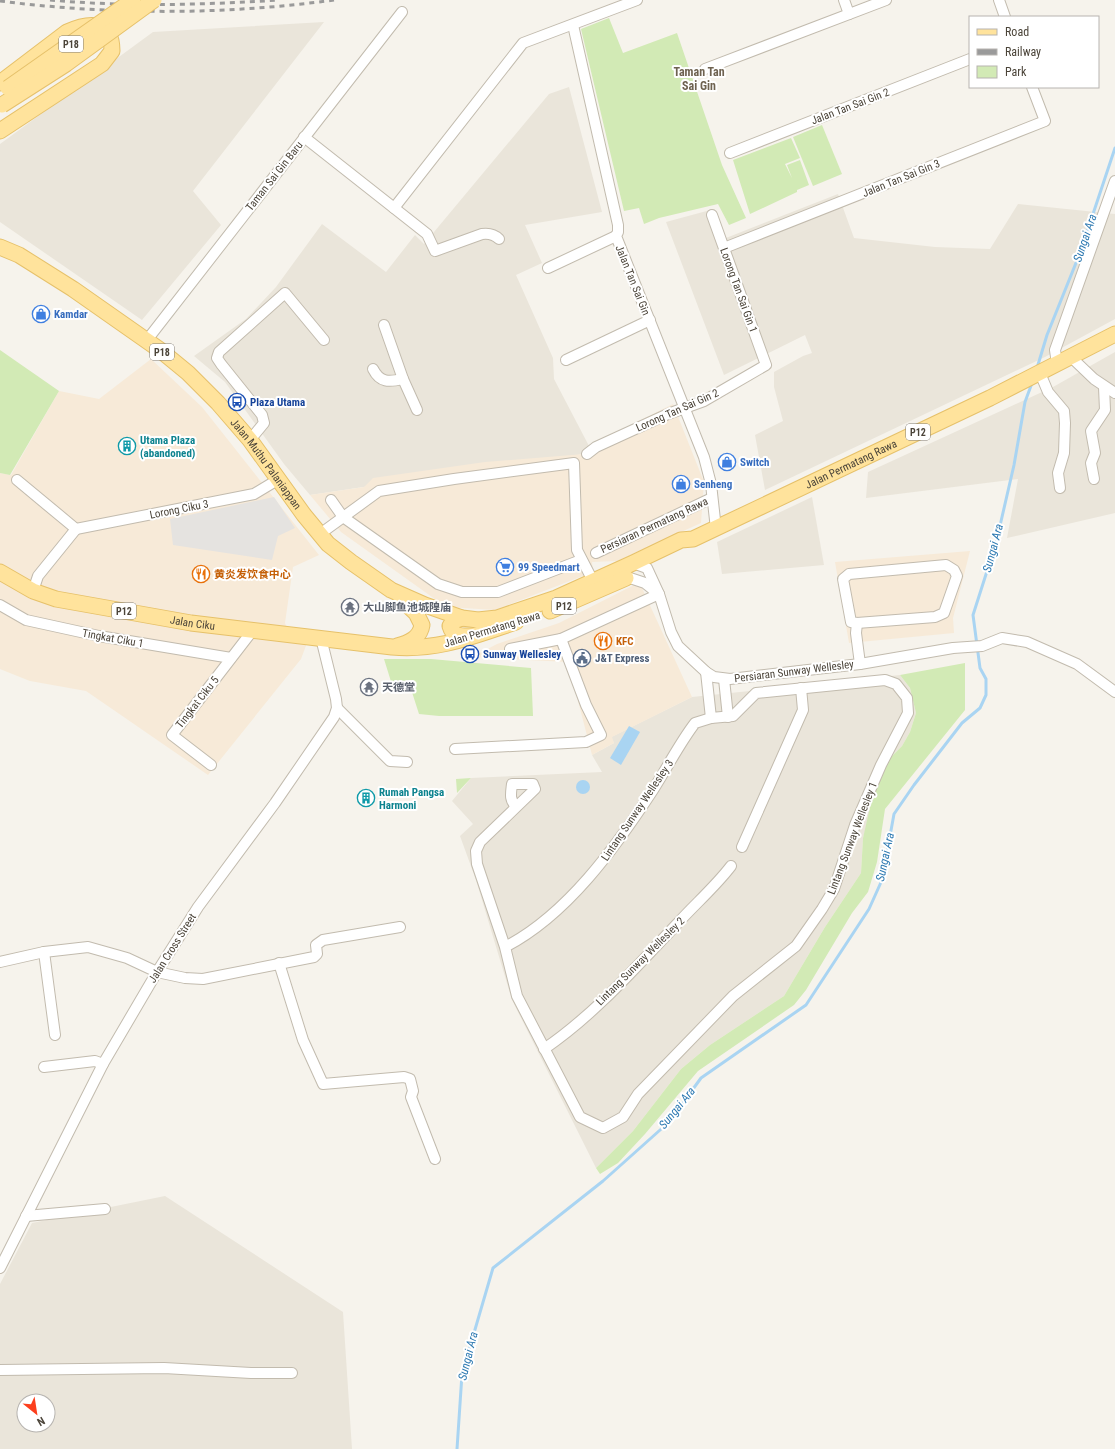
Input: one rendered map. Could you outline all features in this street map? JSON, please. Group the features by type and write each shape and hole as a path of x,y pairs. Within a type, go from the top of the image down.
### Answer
{"main road":[{"name":"P18","path":"0,93 133,0"},
{"name":"P18","path":"0,106 66,64 154,0"},
{"path":"0,83 67,32 77,27 93,24 100,26 105,30 109,37 112,51 102,64 0,131"},
{"name":"Jalan Muthu Palaniappan","path":"0,235 19,255"},
{"name":"Jalan Muthu Palaniappan","path":"0,247 19,255 147,340 199,382 250,440 320,534 337,551 391,590 430,607 462,618"},
{"name":"Jalan Permatang Rawa","path":"462,618 487,620 509,615 544,603 593,581 640,566 685,549 693,540 1040,373 1115,334"},
{"name":"Jalan Permatang Rawa","path":"392,647 418,648 444,645 558,608 627,577 640,566"},
{"name":"Jalan Ciku","path":"0,572 32,591 63,600 191,623 392,647"},
{"path":"391,590 416,613 422,625 420,633 413,639 392,647"},
{"path":"462,618 452,623 450,626 452,632 458,636 472,636"}],"street":[{"path":"394,208 523,44 637,0"},
{"path":"844,0 849,14"},
{"path":"705,69 886,0"},
{"path":"999,0 1005,16"},
{"name":"Taman Sai Gin Baru","path":"147,340 402,12"},
{"name":"Jalan Tan Sai Gin","path":"573,25 618,226 616,236 704,458 712,498 716,529"},
{"name":"Jalan Tan Sai Gin 2","path":"730,153 969,59"},
{"name":"Jalan Tan Sai Gin 3","path":"724,248 1045,121 1032,88"},
{"path":"304,137 428,234 435,251 482,234 488,233 499,239"},
{"path":"1057,364 1055,350 1115,181"},
{"name":"Lorong Tan Sai Gin 1","path":"712,215 766,365"},
{"path":"548,268 616,236"},
{"path":"250,440 264,423 262,415 221,364 217,358 219,352 285,293 324,340"},
{"path":"566,360 650,320"},
{"path":"384,325 403,379 417,410"},
{"path":"1071,357 1078,365 1104,387 1115,393"},
{"name":"Lorong Tan Sai Gin 2","path":"587,454 596,447 668,414 704,401 766,365"},
{"path":"373,369 377,376 383,380 391,382 403,379"},
{"path":"1040,373 1048,392 1064,411 1064,453 1058,473 1060,488"},
{"path":"1094,479 1091,463 1095,453 1091,431 1105,410 1104,387"},
{"path":"320,534 379,492 454,478 574,463 578,550 581,560 593,581"},
{"name":"Lorong Ciku 3","path":"76,529 254,494 279,479"},
{"path":"17,480 76,529 38,576 32,591"},
{"name":"Persiaran Permatang Rawa","path":"596,553 712,498"},
{"path":"331,500 343,517 438,584 462,592 498,592 581,560"},
{"path":"946,565 956,573 957,576 946,610 940,616 857,623 853,623 850,619 843,579 849,574 946,565"},
{"name":"Persiaran Sunway Wellesley","path":"640,566 658,594 671,632 678,646 706,672 714,677 724,679 860,664 953,648 982,646 1002,638 1027,642 1077,664 1115,692"},
{"path":"510,649 561,639 658,594 646,583 627,577"},
{"name":"Tingkat Ciku 1","path":"0,605 26,620 99,636 231,658"},
{"path":"857,623 856,633 860,664"},
{"name":"Tingkat Ciku 5","path":"211,765 172,735 253,630"},
{"path":"321,638 337,708 390,761 407,762"},
{"path":"455,749 586,742 601,735 586,705 561,639"},
{"path":"706,672 711,718 728,717 724,679"},
{"name":"Lintang Sunway Wellesley 1","path":"544,1049 580,1117 603,1128 623,1117 638,1094 732,996 796,946 834,888 855,825 881,765 908,713 907,698 896,684 885,680 756,693 738,713 728,717"},
{"path":"742,847 803,710 802,688"},
{"name":"Jalan Cross Street","path":"0,1268 103,1064 157,972 202,901 275,803 334,717 337,708"},
{"name":"Lintang Sunway Wellesley 3","path":"505,947 530,934 579,887 604,859 629,825 692,726 700,721 711,718"},
{"path":"516,806 480,842 476,851 477,864 505,947 517,996 544,1049"},
{"name":"Lintang Sunway Wellesley 2","path":"544,1049 566,1035 616,987 718,883 731,866"},
{"path":"0,962 44,952 88,947 127,958 157,972 185,978 203,979 314,957 317,954 316,945 323,940 400,927"},
{"path":"44,952 55,1035"},
{"path":"279,963 303,1040 323,1084 404,1077 410,1079 414,1091 411,1097 435,1159"},
{"path":"44,1067 96,1061 103,1064"},
{"path":"26,1216 105,1209"},
{"path":"0,1370 164,1368 251,1373 292,1373"}],"shaded area":[{"path":"324,22 193,191 221,225 142,320 0,222 0,144 153,32"},
{"path":"569,87 602,212 525,225 542,263 516,275 553,358 554,379 589,446 584,454 310,495 284,464 225,382 194,356 246,319 276,287 322,224 386,272 415,235 424,244 549,94"},
{"path":"838,194 854,238 935,247 990,249 1018,204 1115,214 1115,319 1045,357 765,490 755,435 783,421 774,387 774,372 803,356 812,353 805,335 724,375 666,222 714,209 726,238"},
{"path":"1115,352 1115,513 1007,538 1018,479 866,498 868,472 1053,387"},
{"path":"151,359 202,407 319,555 293,567 285,623 292,640 307,643 301,659 208,775 86,691 30,681 0,669 0,473 11,475 59,391 99,399"},
{"path":"673,404 704,482 701,523 617,561 592,562 593,572 495,610 446,607 341,532 310,495 364,487 373,478 485,462 584,454 589,446"},
{"path":"274,497 295,528 278,536 272,560 173,545 170,519"},
{"path":"812,497 824,565 722,574 717,542"},
{"path":"970,551 953,618 954,633 849,643 835,562"},
{"path":"634,585 642,588 692,697 612,737 614,743 592,755 568,662 472,657 497,644 559,623"},
{"path":"900,675 910,688 916,713 910,732 902,746 887,761 863,838 861,873 825,927 784,996 710,1045 681,1069 633,1131 596,1168 512,1000 476,880 460,836 473,824 452,801 471,778 602,772 592,755 614,743 611,737 692,697"},
{"path":"165,1196 343,1312 352,1449 0,1449 0,1284 32,1223"}],"green space":[{"path":"609,18 623,53 677,33 722,165 746,218 729,225 718,204 659,218 644,224 639,208 624,211 581,29"},
{"path":"822,125 842,174 813,186 793,137"},
{"path":"791,138 800,158 785,164 792,178 787,165 800,160 809,185 750,214 733,160"},
{"path":"0,350 59,391 10,475 0,473"},
{"path":"384,659 431,659 531,668 533,716 439,716 419,714 410,686 393,688"},
{"path":"965,663 965,710 885,809 877,862 868,892 852,913 806,990 794,1005 698,1071 645,1134 618,1163 600,1174 596,1168 633,1131 681,1069 710,1045 784,996 825,927 861,873 863,838 871,803 887,761 902,746 910,732 916,713 910,688 900,675"},
{"path":"471,778 457,793 456,779"}],"water":[{"path":"629,726 640,732 621,765 610,758"},
{"path":"580,780 586,780 590,784 590,790 586,794 580,794 576,790 576,784"}],"waterway":[{"name":"Sungai Ara","path":"1037,368 1047,335 1080,253 1115,148"},
{"name":"Sungai Ara","path":"457,1449 462,1374 493,1268 603,1181 669,1122 701,1078 806,1005 869,909 882,880 894,814 914,785 962,723 980,708 986,695 986,679 980,668 973,615 996,543 1014,465 1025,402 1032,383"}],"railway":[{"path":"50,0 107,4 222,3 279,0"},
{"path":"0,1 83,9 125,11 209,11 293,5 334,0"}],"place":[{"name":"Kamdar","path":"41,314"},
{"name":"Plaza Utama","path":"237,402"},
{"name":"Utama Plaza (abandoned)","path":"127,446"},
{"name":"Switch","path":"727,462"},
{"name":"Senheng","path":"681,484"},
{"name":"99 Speedmart","path":"505,567"},
{"name":"黄炎发饮食中心","path":"201,574"},
{"name":"大山脚鱼池城隍庙","path":"350,607"},
{"name":"KFC","path":"603,641"},
{"name":"Sunway Wellesley","path":"470,654"},
{"name":"J&T Express","path":"582,658"},
{"name":"天德堂","path":"369,687"},
{"name":"Rumah Pangsa Harmoni","path":"366,798"}],"district":[{"name":"Taman Tan Sai Gin","path":"699,79"}]}
